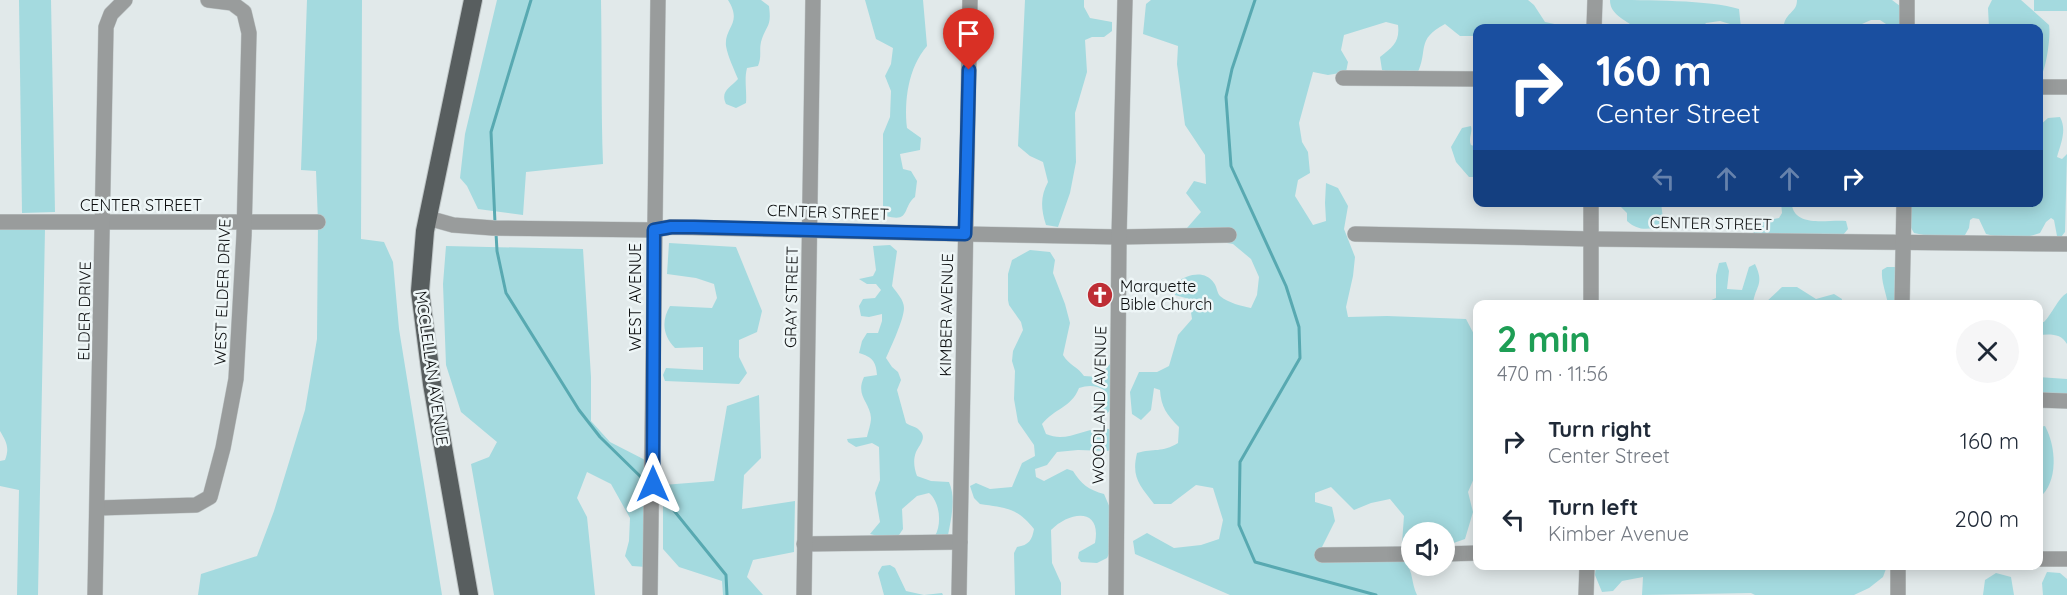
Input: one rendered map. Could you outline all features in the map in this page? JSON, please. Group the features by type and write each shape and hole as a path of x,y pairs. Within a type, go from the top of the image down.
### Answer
{"main road":[{"name":"MCCLELLAN AVENUE","path":"469,595 432,384 420,291 423,244 472,0"}],"street":[{"name":"ELDER DRIVE","path":"95,595 106,27 111,14 125,0"},
{"name":"WEST ELDER DRIVE","path":"98,508 196,505 210,497 223,448 236,379 249,33 244,12 232,3 208,0"},
{"name":"WEST AVENUE","path":"650,595 658,0"},
{"name":"GRAY STREET","path":"804,595 813,0"},
{"name":"KIMBER AVENUE","path":"959,595 970,0"},
{"name":"WOODLAND AVENUE","path":"1116,595 1119,237 1125,0"},
{"path":"1594,0 1594,24"},
{"path":"1907,0 1907,24"},
{"path":"1343,78 1473,79"},
{"path":"2043,87 2067,87"},
{"path":"1591,207 1591,300"},
{"path":"1902,300 1904,207"},
{"name":"CENTER STREET","path":"428,218 453,225 493,228 811,229 1119,237 1229,235"},
{"name":"CENTER STREET","path":"0,222 318,222"},
{"name":"CENTER STREET","path":"1355,234 1591,240 2067,244"},
{"path":"2043,400 2067,401"},
{"path":"804,544 960,542"},
{"path":"1455,554 1473,553"},
{"path":"1322,555 1401,554"},
{"path":"2043,559 2067,559"},
{"path":"1586,595 1587,570"},
{"path":"1898,595 1899,570"}],"shaded area":[{"path":"19,0 51,0 55,212 22,213"},
{"path":"307,0 362,0 361,239 384,242 393,262 399,329 442,595 198,595 201,574 257,556 274,511 305,410 317,339 318,222 316,171 301,170"},
{"path":"497,0 601,0 603,164 526,172 523,215 478,209 467,186 460,178 465,134"},
{"path":"728,0 761,0 769,6 770,13 761,42 758,66 747,68 746,103 736,108 726,104 724,100 727,90 738,79 726,46 734,15"},
{"path":"865,0 923,0 927,46 915,64 906,107 907,128 921,138 920,150 900,154 903,169 911,171 917,181 915,197 903,216 894,218 886,216 883,212 883,134 890,117 891,91 885,76 891,64 893,48 876,39"},
{"path":"1025,0 1084,0 1084,7 1090,18 1112,22 1112,31 1104,37 1092,37 1085,40 1087,72 1075,113 1076,162 1070,193 1058,227 1046,225 1044,219 1043,198 1048,182 1043,162 1030,156 1018,146"},
{"path":"1151,0 1528,0 1545,22 1554,24 1473,24 1473,36 1460,36 1445,24 1430,35 1426,41 1417,74 1402,75 1382,70 1380,57 1395,44 1398,25 1386,22 1344,35 1341,50 1348,62 1346,72 1328,75 1313,72 1299,123 1302,142 1308,152 1310,173 1298,180 1295,196 1313,225 1326,221 1326,183 1338,188 1348,206 1344,229 1355,257 1346,307 1348,317 1466,319 1473,332 1473,481 1468,492 1473,512 1465,539 1455,542 1455,522 1404,522 1404,516 1390,499 1354,510 1331,487 1315,493 1315,502 1332,507 1335,521 1318,555 1324,560 1401,562 1401,576 1412,576 1417,595 1230,595 1135,554 1133,541 1147,533 1174,548 1201,545 1219,539 1223,520 1213,488 1196,485 1171,504 1154,504 1136,475 1137,453 1162,449 1178,443 1179,427 1165,410 1160,390 1154,388 1151,410 1141,420 1132,414 1130,392 1139,372 1157,372 1169,366 1178,335 1192,319 1189,299 1175,295 1176,282 1196,275 1206,276 1214,283 1219,295 1223,298 1251,308 1257,295 1259,277 1251,259 1233,244 1209,240 1187,228 1201,212 1186,193 1194,181 1206,184 1205,155 1185,125 1177,64 1178,46 1143,34 1146,4"},
{"path":"1610,0 1677,1 1727,6 1739,9 1741,24 1720,21 1705,24 1630,24 1615,13"},
{"path":"1797,0 1892,0 1900,6 1900,24 1886,24 1880,20 1871,20 1862,24 1784,24 1797,4"},
{"path":"1992,0 2021,0 2049,25 2043,73 2043,24 1989,24 1988,8"},
{"path":"2034,0 2067,0 2067,11 2034,11"},
{"path":"2060,117 2063,132 2057,157 2062,159 2067,154 2065,232 2061,237 2057,236 2054,220 2051,218 2040,233 2020,237 1986,234 1979,219 1973,218 1970,220 1965,235 1934,237 1914,233 1910,226 1911,207 2043,207 2043,122 2048,118"},
{"path":"1471,126 1473,177 1469,177 1456,162 1451,147 1462,128"},
{"path":"1621,207 1662,207 1664,226 1649,229 1636,227 1627,221 1627,213"},
{"path":"1781,207 1792,207 1795,213 1807,220 1846,221 1848,229 1843,235 1756,237 1753,231 1758,222 1779,218 1782,213"},
{"path":"0,227 45,229 38,595 17,595 19,490 0,486 0,461 5,460 7,448 0,431"},
{"path":"669,243 736,247 762,311 757,332 739,340 739,357 747,373 739,384 665,381 663,375 666,368 703,370 703,347 675,348 668,338 664,323 670,306 712,308 717,298 714,284 696,278 667,274"},
{"path":"890,245 897,251 892,286 902,299 904,308 900,326 886,358 898,372 901,380 897,390 906,423 918,429 923,435 914,458 917,476 931,481 949,482 952,511 947,541 935,536 939,525 939,513 936,502 929,493 917,496 902,509 903,529 897,538 870,534 880,522 875,493 880,480 879,447 872,443 856,447 847,439 867,437 871,418 861,389 864,377 877,375 876,366 872,360 859,353 867,333 878,333 882,321 882,314 861,316 859,306 863,299 875,298 881,290 876,284 867,284 859,279 873,276 876,270 873,246"},
{"path":"446,246 583,249 591,377 591,421 610,442 651,463 646,567 632,566 625,556 629,541 630,518 611,484 587,472 577,498 587,517 595,595 494,595 471,464 489,457 497,442 461,412 446,365 443,284"},
{"path":"1030,250 1050,252 1055,260 1053,273 1070,323 1063,355 1084,376 1099,377 1110,364 1115,385 1114,402 1106,414 1100,417 1095,413 1094,407 1105,394 1104,390 1095,386 1086,386 1079,388 1072,400 1042,424 1046,434 1054,436 1070,436 1101,428 1109,429 1114,436 1113,447 1108,451 1057,452 1047,465 1035,469 1036,477 1044,481 1067,469 1073,471 1086,486 1104,494 1113,515 1111,550 1107,558 1097,563 1081,562 1078,558 1079,552 1095,543 1096,531 1094,523 1089,518 1075,516 1051,530 1052,563 1061,583 1061,595 1015,595 1014,553 1017,547 1029,541 1034,529 1016,512 980,504 974,498 970,486 976,483 990,489 1012,487 1022,463 1035,456 1034,445 1018,422 1014,399 1013,351 1023,330 1008,300 1008,274 1012,260"},
{"path":"1726,262 1729,271 1727,289 1742,290 1749,267 1755,264 1759,281 1754,300 1711,300 1716,298 1716,275 1719,263"},
{"path":"1887,267 1896,267 1898,300 1887,300 1882,270"},
{"path":"1782,287 1797,287 1816,299 1834,294 1842,299 1842,300 1768,300"},
{"path":"2067,293 2067,344 2058,336 2043,335 2043,322"},
{"path":"2043,377 2067,379 2067,394 2043,394"},
{"path":"759,395 761,458 744,475 742,509 795,501 794,552 753,560 747,577 763,595 723,595 722,581 679,567 663,549 663,485 714,481 727,406"},
{"path":"2043,426 2045,426 2052,443 2054,464 2050,483 2043,493"},
{"path":"890,565 895,568 906,591 924,595 884,595 878,573 882,566"},
{"path":"1596,570 1886,570 1883,577 1869,588 1854,595 1755,595 1751,593 1642,595 1643,577 1622,581 1613,591 1602,592 1595,575"},
{"path":"2047,572 2060,573 2067,579 2067,595 2043,595 2042,583"},
{"path":"1996,573 2011,577 2014,595 1983,595 1985,580"}],"waterway":[{"path":"495,223 491,132 531,0"},
{"path":"1255,0 1232,69 1226,97 1231,166 1286,286 1299,327 1300,358 1240,462 1239,525 1255,562 1376,595"},
{"path":"496,233 497,251 506,293 579,410 600,437 645,481"},
{"path":"667,502 726,575 727,595"}],"place":[{"name":"Marquette Bible Church","path":"1100,295"}],"route":[{"path":"653,484 654,230 694,227 965,234 969,70"}]}
